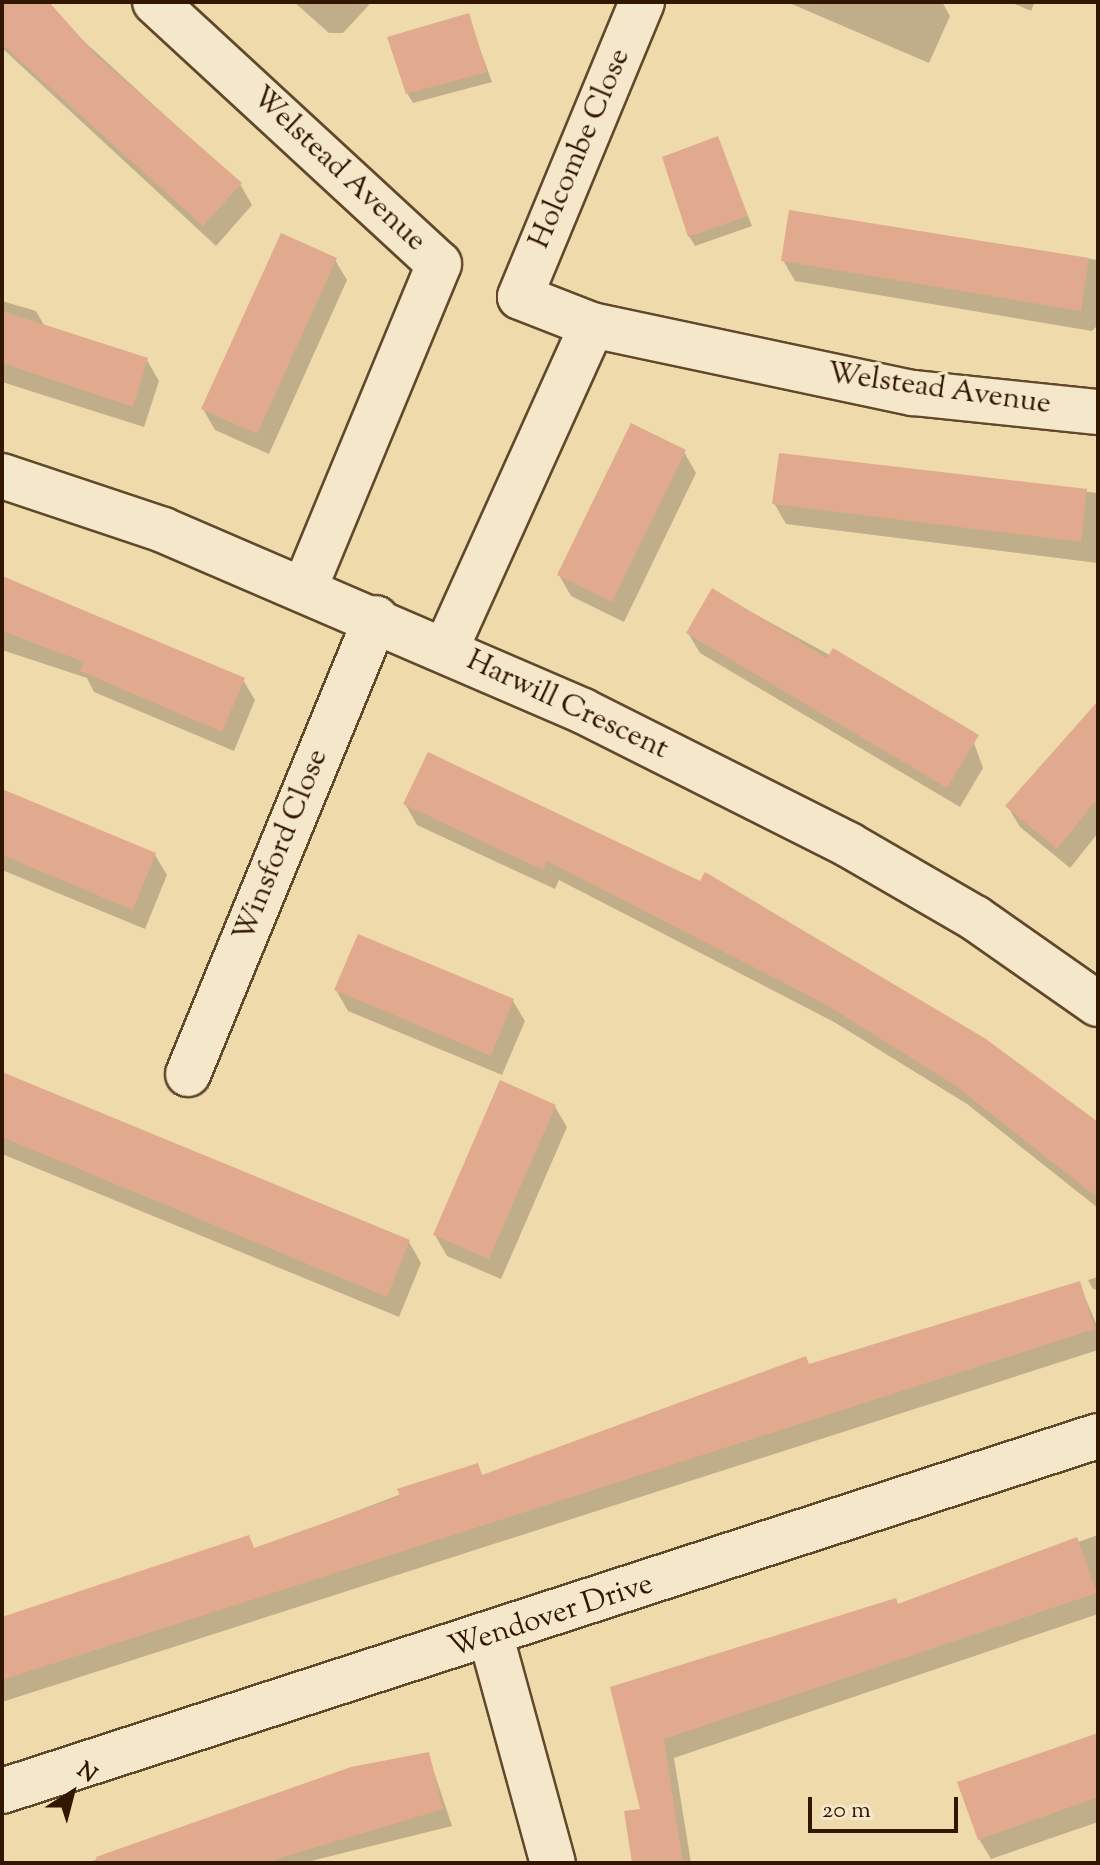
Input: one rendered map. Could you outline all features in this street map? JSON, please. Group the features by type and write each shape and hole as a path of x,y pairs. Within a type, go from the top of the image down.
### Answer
{"street":[{"name":"Welstead Avenue","path":"155,2 439,264 305,588"},
{"name":"Holcombe Close","path":"520,297 642,2"},
{"name":"Welstead Avenue","path":"520,297 592,325 913,393 1098,412"},
{"path":"446,649 592,325"},
{"name":"Harwill Crescent","path":"2,476 305,588 446,649 849,845 975,918 1098,1004"},
{"name":"Winsford Close","path":"188,1074 376,618"},
{"name":"Wendover Drive","path":"2,1791 491,1637 1098,1436"},
{"path":"491,1637 553,1863"}],"building":[{"path":"2,2 49,2 97,56 242,183 203,226 2,44"},
{"path":"469,13 487,72 406,94 387,37"},
{"path":"718,136 748,216 688,237 662,157"},
{"path":"789,210 1089,258 1081,311 781,261"},
{"path":"281,233 337,258 257,434 201,409"},
{"path":"2,311 148,358 133,407 2,363"},
{"path":"631,423 686,450 612,602 557,575"},
{"path":"779,453 1087,489 1081,542 772,504"},
{"path":"2,576 245,678 222,732 80,671 84,662 2,631"},
{"path":"712,588 827,658 833,648 979,735 947,788 686,633"},
{"path":"1098,701 1098,798 1057,849 1005,806"},
{"path":"428,752 700,881 705,872 986,1039 1098,1122 1098,1198 953,1084 825,1004 547,861 543,870 403,804"},
{"path":"2,789 156,853 133,910 2,855"},
{"path":"358,934 514,999 491,1056 334,990"},
{"path":"2,1072 410,1240 387,1297 2,1137"},
{"path":"500,1080 556,1105 489,1259 433,1235"},
{"path":"1080,1281 1095,1329 2,1680 2,1617 249,1535 254,1548 400,1496 397,1489 478,1463 482,1475 806,1356 809,1364"},
{"path":"1077,1537 1097,1593 664,1739 683,1863 632,1863 624,1811 640,1809 610,1687 896,1598 898,1604"},
{"path":"1098,1733 1098,1797 978,1840 957,1782"},
{"path":"429,1752 443,1809 264,1863 97,1863 96,1857 351,1767"}]}
